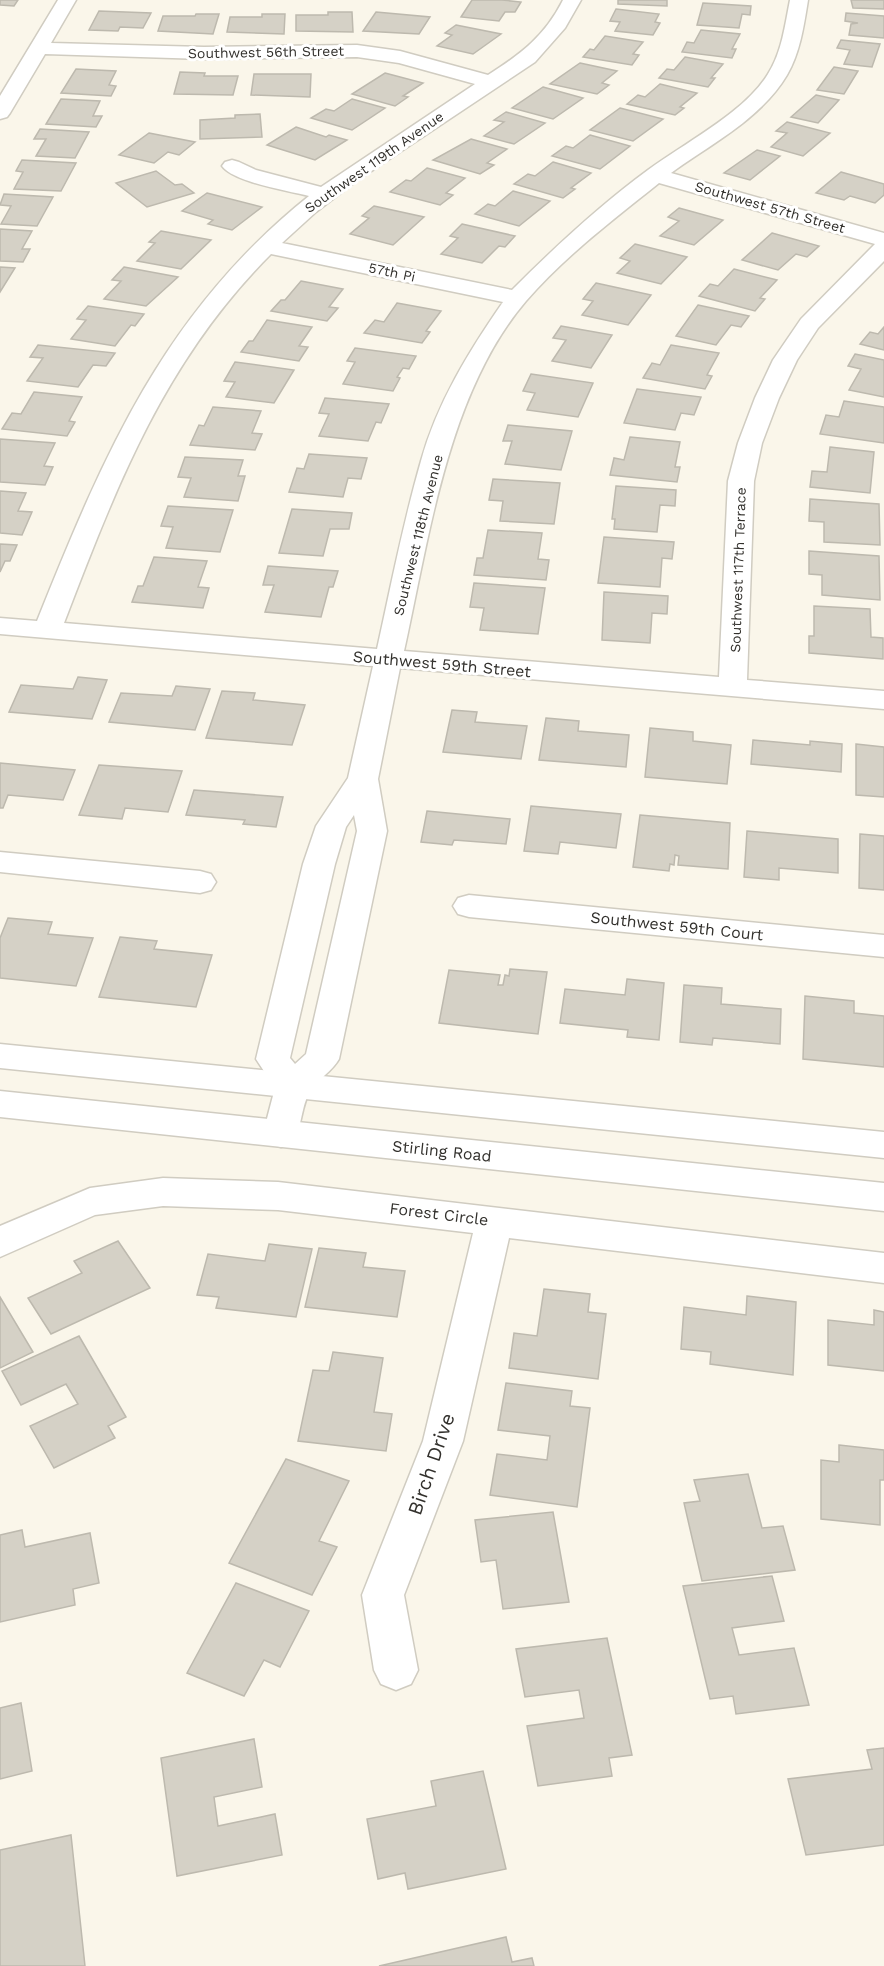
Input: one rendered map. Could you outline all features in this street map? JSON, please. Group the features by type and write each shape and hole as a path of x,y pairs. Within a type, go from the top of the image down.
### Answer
{"street":[{"path":"0,113 67,0"},
{"name":"Southwest 119th Avenue","path":"47,631 98,507 143,408 192,332 267,246 296,218 325,194 528,58 549,38 564,18 572,0"},
{"name":"Southwest 118th Avenue","path":"363,778 331,826 319,864 273,1059 293,1087 322,1059 372,831 363,778 434,459 463,386 485,345 517,298 569,245 655,175 755,104 778,74 792,39 799,0"},
{"name":"Southwest 56th Street","path":"39,48 204,53 372,52 490,82"},
{"path":"232,166 249,174 325,194"},
{"name":"Southwest 57th Street","path":"655,175 884,240"},
{"name":"57th Pi","path":"267,246 517,298"},
{"name":"Southwest 117th Terrace","path":"733,687 741,481 750,443 781,369 809,324 884,248"},
{"name":"Southwest 59th Street","path":"0,626 884,700"},
{"path":"0,862 200,882"},
{"name":"Southwest 59th Court","path":"469,906 884,946"},
{"path":"0,1056 884,1145"},
{"path":"281,1134 293,1087"},
{"name":"Stirling Road","path":"0,1104 884,1197"},
{"name":"Forest Circle","path":"0,1242 90,1202 164,1192 278,1196 884,1268"},
{"name":"Birch Drive","path":"396,1670 383,1595 443,1441 494,1221"}],"building":[{"path":"0,0 18,0 14,6 0,5"},
{"path":"472,0 521,2 515,12 505,12 499,21 461,17"},
{"path":"618,0 667,0 667,6 618,4"},
{"path":"851,0 884,0 884,9 853,8"},
{"path":"703,3 751,6 750,15 742,14 739,28 697,25"},
{"path":"616,9 659,14 655,22 660,23 653,35 615,31 620,22 610,21"},
{"path":"99,11 151,13 143,28 120,27 118,31 89,30"},
{"path":"328,12 352,12 353,32 296,31 296,15 328,15"},
{"path":"376,12 430,17 419,34 363,31"},
{"path":"846,13 884,16 884,38 849,35 851,24 858,23 845,21"},
{"path":"196,14 219,14 213,34 158,31 163,16 195,16"},
{"path":"262,14 285,14 284,34 227,32 230,17 262,17"},
{"path":"456,25 501,34 473,54 437,46 452,35 445,33"},
{"path":"701,30 740,34 732,49 736,49 732,58 682,52 687,42 694,43"},
{"path":"605,36 643,42 633,54 639,55 632,65 583,57 590,49 594,50"},
{"path":"841,40 880,44 872,67 844,64 850,50 837,48"},
{"path":"685,57 723,64 711,78 715,78 708,87 659,78 667,69 674,70"},
{"path":"580,63 617,71 602,83 609,85 597,94 550,84"},
{"path":"834,67 858,71 844,94 817,90"},
{"path":"76,69 116,71 109,85 116,86 111,96 61,93"},
{"path":"180,72 205,73 204,76 238,76 233,95 174,94"},
{"path":"385,73 423,83 403,96 408,97 395,106 352,94"},
{"path":"254,74 311,74 310,97 251,95"},
{"path":"660,84 697,93 680,107 684,108 675,115 627,104 638,95 645,97"},
{"path":"543,87 583,98 553,119 512,108"},
{"path":"816,95 839,100 818,123 791,117"},
{"path":"61,99 100,101 93,116 102,116 96,127 46,124"},
{"path":"352,99 385,108 352,130 311,118 326,109 334,111"},
{"path":"620,108 663,119 633,141 590,130"},
{"path":"506,112 545,123 514,144 484,136 504,122 494,120"},
{"path":"260,114 262,137 200,139 200,120"},
{"path":"787,122 830,133 803,156 771,147 787,133 776,131"},
{"path":"296,127 326,137 329,135 347,140 315,160 267,145"},
{"path":"40,129 89,132 75,158 36,156 46,139 34,139"},
{"path":"149,133 195,142 179,155 168,152 154,163 119,155"},
{"path":"590,135 630,146 600,169 552,156 566,146 573,148"},
{"path":"471,139 507,149 487,163 494,165 480,174 433,160"},
{"path":"757,150 780,156 750,180 724,173"},
{"path":"22,160 76,163 61,191 14,189 23,172 16,171"},
{"path":"553,162 591,173 571,188 575,189 563,198 514,184 528,174 535,176"},
{"path":"427,168 465,178 446,193 453,195 440,205 390,192 406,180 411,181"},
{"path":"156,171 175,185 182,184 194,193 147,207 116,183"},
{"path":"841,172 884,184 884,195 875,203 850,196 844,200 816,193"},
{"path":"513,191 550,201 519,226 475,214 488,204 495,206"},
{"path":"207,193 262,207 232,230 208,224 213,220 182,211"},
{"path":"4,194 53,197 37,226 1,224 11,206 0,205"},
{"path":"374,206 424,217 393,245 350,234 369,218 362,216"},
{"path":"679,208 723,220 694,245 660,236 679,221 668,217"},
{"path":"462,224 515,236 505,247 499,246 482,263 441,254 458,238 450,236"},
{"path":"0,229 32,231 22,249 30,249 23,262 0,261"},
{"path":"161,231 211,240 181,269 137,261 155,243 149,242"},
{"path":"772,233 819,246 807,257 796,254 778,270 742,260"},
{"path":"635,244 687,257 661,284 617,273 630,261 620,258"},
{"path":"0,267 15,268 0,292"},
{"path":"124,267 178,277 146,306 104,299 121,281 112,280"},
{"path":"734,269 777,280 760,298 765,299 755,311 699,296 710,284 718,286"},
{"path":"301,281 343,289 329,307 338,308 327,321 271,311 281,300 285,300"},
{"path":"596,283 651,295 628,325 582,315 593,301 583,299"},
{"path":"397,303 441,311 426,331 430,332 422,343 364,333 375,320 384,322"},
{"path":"698,305 749,316 741,327 731,325 716,345 676,336"},
{"path":"88,306 144,314 135,326 131,325 115,346 71,339 86,320 77,319"},
{"path":"267,320 312,327 299,346 308,347 299,361 241,352 249,341 253,341"},
{"path":"561,326 612,335 591,368 552,361 566,340 553,338"},
{"path":"884,327 884,350 860,344 870,332 878,334"},
{"path":"38,345 115,353 106,366 93,365 78,387 27,381 43,358 30,357"},
{"path":"671,345 719,353 707,375 712,376 705,389 643,378 652,363 660,365"},
{"path":"355,348 416,356 409,369 403,368 397,377 400,378 393,391 343,384 355,362 347,361"},
{"path":"855,354 884,360 884,397 849,390 861,369 848,366"},
{"path":"235,362 294,370 274,403 226,397 235,382 224,381"},
{"path":"531,374 593,383 578,417 527,410 535,393 523,391"},
{"path":"637,389 701,397 694,415 681,413 675,430 624,423"},
{"path":"34,392 82,397 69,421 75,422 67,436 2,429 12,413 21,414"},
{"path":"325,398 389,404 381,423 376,422 368,441 319,436 329,414 319,413"},
{"path":"844,401 884,407 884,443 820,434 826,415 839,417"},
{"path":"213,407 261,411 252,433 262,434 255,450 190,445 199,425 204,426"},
{"path":"508,425 572,431 561,470 505,464 512,441 503,441"},
{"path":"630,437 680,442 675,467 680,467 677,482 610,475 614,458 624,460"},
{"path":"0,439 55,443 44,466 53,467 45,485 0,482"},
{"path":"830,447 874,452 870,493 810,487 812,471 827,472"},
{"path":"309,454 367,458 361,479 348,478 343,497 289,492 297,468 304,469"},
{"path":"185,457 243,460 238,476 245,476 238,501 184,497 191,478 178,477"},
{"path":"493,479 560,483 554,524 500,521 503,501 489,500"},
{"path":"616,486 676,490 675,506 660,505 657,532 614,529 615,519 612,519"},
{"path":"0,491 26,493 18,511 32,512 22,535 0,533"},
{"path":"810,499 879,504 880,545 824,542 824,522 809,521"},
{"path":"168,506 233,510 220,552 166,548 173,527 161,526"},
{"path":"292,509 352,513 349,529 330,529 323,556 279,553"},
{"path":"488,530 542,533 538,559 549,560 546,580 474,575 477,558 483,558"},
{"path":"604,537 674,542 672,559 662,558 660,587 598,583"},
{"path":"0,544 17,545 10,561 5,561 0,572"},
{"path":"809,551 879,556 880,600 822,595 822,575 809,574"},
{"path":"154,557 207,561 198,587 209,588 203,608 132,602 138,586 143,586"},
{"path":"268,566 338,571 333,587 329,587 321,617 265,612 274,585 263,585"},
{"path":"474,583 545,588 538,634 480,630 484,608 470,607"},
{"path":"604,592 668,596 667,614 652,613 650,643 602,640"},
{"path":"814,606 870,609 871,637 883,638 883,659 809,653 809,636 814,636"},
{"path":"78,677 107,680 92,719 9,712 21,685 73,689"},
{"path":"176,686 210,689 195,730 109,722 121,693 172,696"},
{"path":"222,691 255,693 253,700 305,705 292,745 206,738"},
{"path":"452,710 477,712 475,722 527,726 521,759 443,752"},
{"path":"546,718 579,721 578,731 629,735 626,767 539,760"},
{"path":"650,728 693,732 693,741 731,745 727,784 645,777"},
{"path":"753,740 810,745 810,741 842,744 841,772 751,764"},
{"path":"856,744 884,747 884,797 856,795"},
{"path":"0,763 75,770 63,800 8,795 3,808 0,808"},
{"path":"99,765 182,771 168,812 125,808 122,819 79,815"},
{"path":"194,790 283,797 276,827 243,824 245,820 186,815"},
{"path":"531,806 621,814 616,848 560,842 558,854 524,851"},
{"path":"427,811 510,819 506,844 454,840 452,845 421,842"},
{"path":"640,815 730,823 728,869 678,865 679,856 675,855 674,865 670,864 669,871 633,867"},
{"path":"747,831 838,839 838,873 779,868 779,880 744,877"},
{"path":"860,834 884,836 884,890 859,888"},
{"path":"8,918 52,922 48,934 93,938 76,986 0,978 0,938"},
{"path":"120,937 157,941 154,949 212,955 196,1007 99,997"},
{"path":"510,969 547,972 538,1034 439,1023 449,970 500,975 498,985 503,985 505,975 509,976"},
{"path":"627,979 664,983 659,1040 627,1037 628,1030 560,1023 565,989 625,995"},
{"path":"684,985 722,988 721,1004 781,1009 780,1044 713,1038 712,1045 680,1042"},
{"path":"805,996 854,1001 854,1013 884,1016 884,1067 803,1059"},
{"path":"118,1241 150,1288 51,1334 28,1298 82,1273 74,1261"},
{"path":"269,1244 312,1249 296,1317 216,1308 219,1297 197,1295 208,1254 265,1261"},
{"path":"319,1248 366,1253 363,1267 405,1271 397,1317 305,1307"},
{"path":"544,1289 590,1294 588,1312 606,1314 598,1379 509,1368 514,1333 537,1336"},
{"path":"747,1296 796,1302 793,1375 710,1364 711,1352 681,1349 684,1307 746,1315"},
{"path":"0,1297 33,1352 0,1368"},
{"path":"874,1310 884,1312 884,1371 828,1365 828,1320 874,1325"},
{"path":"79,1336 126,1417 108,1426 115,1438 54,1468 30,1426 78,1404 66,1384 21,1405 2,1371"},
{"path":"333,1352 383,1358 374,1412 392,1414 386,1451 298,1441 313,1370 329,1371"},
{"path":"506,1383 572,1391 570,1406 590,1408 577,1507 490,1495 497,1454 547,1460 550,1436 498,1430"},
{"path":"839,1445 884,1450 884,1480 880,1480 880,1525 821,1519 821,1460 839,1462"},
{"path":"286,1459 349,1481 319,1541 337,1547 312,1595 229,1563"},
{"path":"748,1474 762,1528 783,1526 795,1570 702,1581 684,1503 700,1501 694,1480"},
{"path":"553,1512 569,1602 503,1609 496,1560 481,1562 475,1520"},
{"path":"22,1530 25,1547 90,1533 99,1583 73,1589 75,1605 0,1622 0,1535"},
{"path":"772,1576 784,1621 732,1628 739,1655 794,1648 809,1705 736,1714 733,1696 710,1699 683,1586"},
{"path":"236,1583 309,1611 280,1667 264,1660 244,1696 187,1673"},
{"path":"607,1638 632,1755 609,1758 612,1776 538,1786 527,1726 584,1718 579,1690 525,1697 516,1649"},
{"path":"21,1703 32,1771 0,1779 0,1708"},
{"path":"254,1739 262,1787 214,1797 218,1826 275,1814 282,1855 177,1876 161,1758"},
{"path":"884,1748 884,1845 806,1855 788,1779 872,1769 867,1750"},
{"path":"483,1771 506,1869 408,1889 405,1873 378,1879 367,1819 436,1806 431,1781"},
{"path":"71,1835 85,1966 0,1966 0,1850"},
{"path":"506,1937 512,1962 532,1958 534,1966 379,1966"}]}
